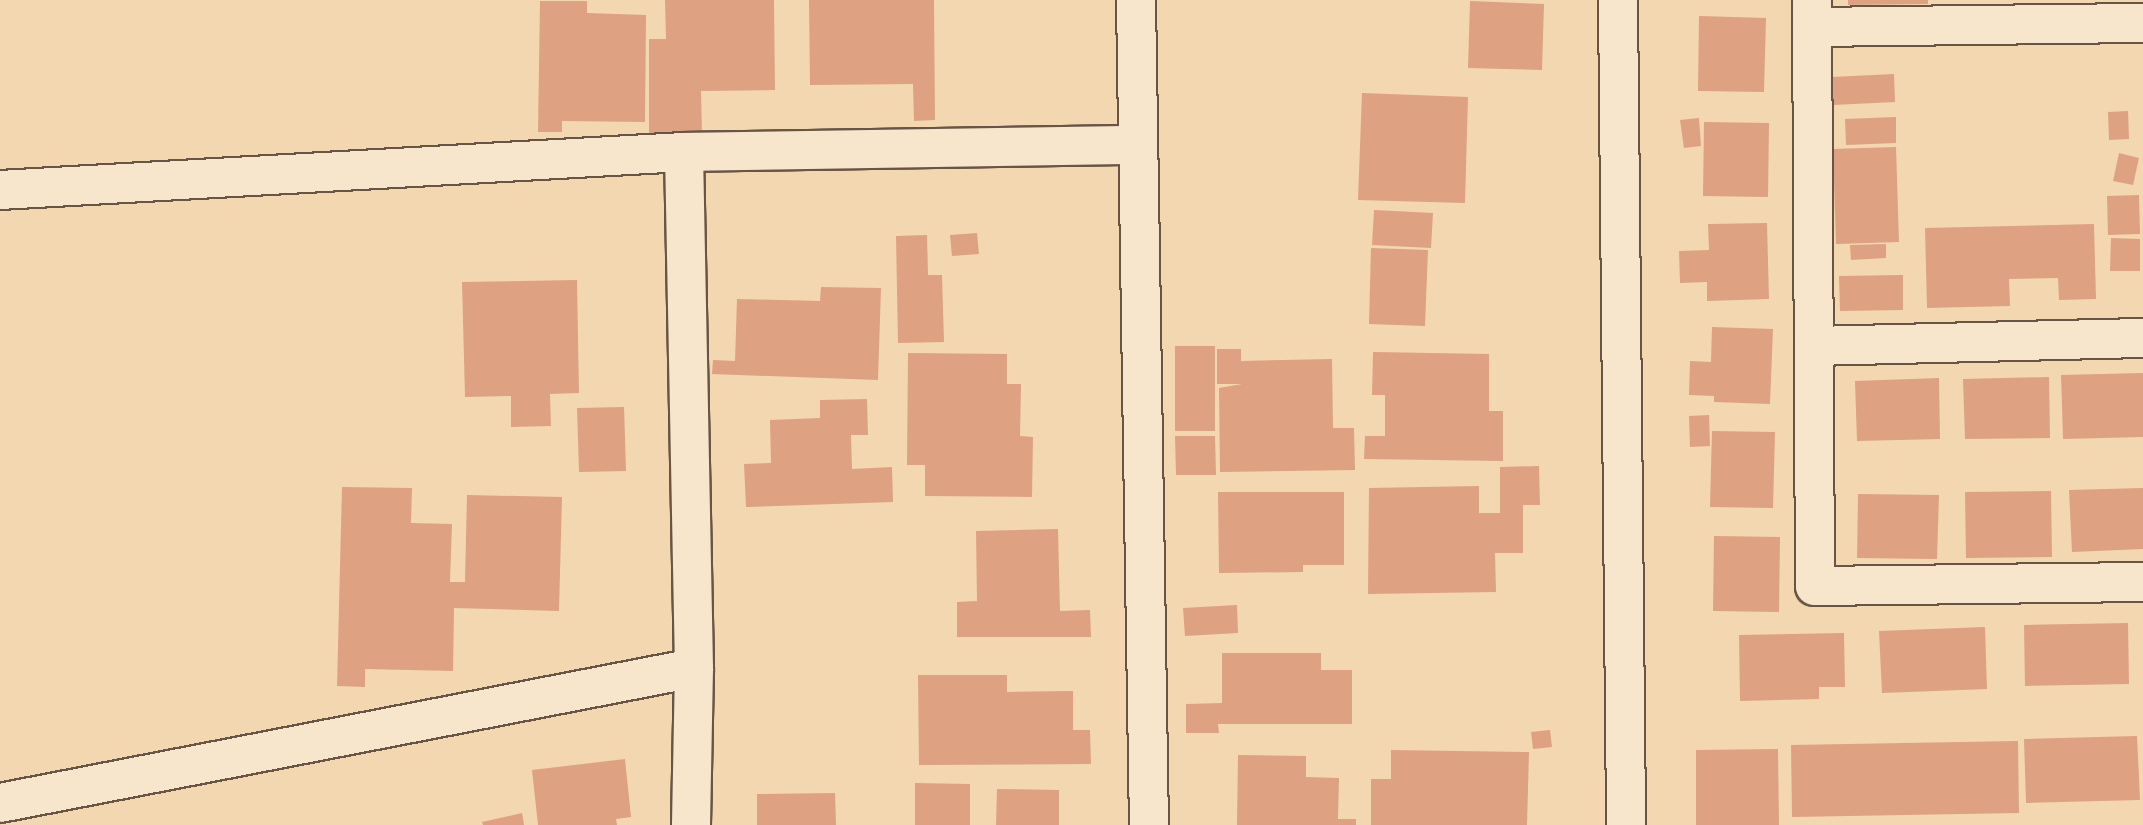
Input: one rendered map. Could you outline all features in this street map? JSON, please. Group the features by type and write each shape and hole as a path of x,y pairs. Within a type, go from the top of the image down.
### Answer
{"street":[{"path":"1136,0 1149,825"},
{"path":"1618,0 1626,825"},
{"path":"2143,23 1812,13 1815,586 2143,582"},
{"path":"0,190 684,152 1138,145"},
{"path":"684,152 694,668 691,825"},
{"path":"1814,346 2143,338"},
{"path":"0,803 694,668"}],"building":[{"path":"665,0 774,0 775,90 701,91 702,134 649,135 649,39 666,39"},
{"path":"809,0 934,0 935,120 914,121 913,84 810,85"},
{"path":"1848,0 1928,0 1928,4 1848,5"},
{"path":"540,1 587,1 587,13 646,15 645,122 562,121 562,132 538,132"},
{"path":"1470,1 1544,4 1542,70 1468,68"},
{"path":"1699,16 1766,18 1764,92 1698,91"},
{"path":"1894,74 1895,102 1833,105 1832,77"},
{"path":"1362,93 1468,97 1465,203 1358,200"},
{"path":"2128,111 2129,139 2109,140 2108,112"},
{"path":"1896,117 1896,143 1846,145 1845,119"},
{"path":"1699,118 1701,146 1684,148 1680,120"},
{"path":"1704,122 1769,123 1768,197 1703,196"},
{"path":"1896,147 1899,242 1836,244 1833,149"},
{"path":"2119,153 2139,158 2133,185 2113,181"},
{"path":"2139,195 2140,234 2108,235 2107,196"},
{"path":"1374,210 1433,213 1431,248 1372,245"},
{"path":"1767,223 1769,299 1707,301 1707,282 1680,283 1679,251 1709,250 1708,224"},
{"path":"2094,224 2096,299 2059,300 2058,278 2009,279 2010,306 1927,308 1925,228"},
{"path":"977,233 979,254 952,256 950,235"},
{"path":"927,235 928,275 942,275 944,342 898,343 896,236"},
{"path":"2111,238 2140,239 2140,271 2110,271"},
{"path":"1886,244 1886,258 1851,260 1850,245"},
{"path":"1371,248 1428,250 1425,326 1369,324"},
{"path":"1903,275 1903,310 1840,311 1839,276"},
{"path":"577,280 579,393 550,394 551,426 511,427 511,396 465,397 462,282"},
{"path":"821,287 881,288 878,380 712,374 713,360 735,361 737,299 820,301"},
{"path":"1712,327 1773,329 1770,404 1714,402 1714,396 1689,395 1690,361 1711,362"},
{"path":"1175,346 1215,346 1215,431 1175,431"},
{"path":"1217,349 1241,349 1241,361 1332,359 1333,428 1354,428 1355,470 1220,472 1219,388 1242,384 1217,384"},
{"path":"1373,352 1489,354 1489,411 1503,411 1503,461 1364,459 1365,436 1385,436 1385,395 1372,395"},
{"path":"908,353 1007,354 1007,384 1021,384 1020,436 1033,437 1032,497 925,496 925,465 907,465"},
{"path":"2143,373 2143,437 2063,439 2061,375"},
{"path":"2049,377 2050,438 1965,439 1963,379"},
{"path":"1939,378 1940,439 1857,441 1855,381"},
{"path":"867,399 868,435 851,435 852,469 892,467 893,502 746,507 744,464 771,463 770,420 820,418 820,400"},
{"path":"624,407 626,471 579,472 577,408"},
{"path":"1709,415 1710,446 1690,447 1689,416"},
{"path":"1712,431 1775,432 1773,508 1710,507"},
{"path":"1175,436 1215,436 1216,475 1176,475"},
{"path":"1539,466 1540,505 1523,505 1523,553 1495,553 1496,592 1368,594 1369,488 1479,486 1479,513 1500,513 1500,467"},
{"path":"342,487 412,488 411,523 452,524 450,582 465,582 467,495 562,497 559,611 454,608 453,671 365,669 365,687 337,686"},
{"path":"2143,488 2143,549 2072,552 2069,490"},
{"path":"2051,491 2052,557 1966,558 1965,492"},
{"path":"1218,492 1344,492 1344,565 1303,565 1303,572 1219,573"},
{"path":"1858,494 1939,495 1937,559 1857,558"},
{"path":"1058,529 1060,611 1090,610 1091,637 957,637 957,602 977,601 976,531"},
{"path":"1714,536 1780,537 1779,612 1713,611"},
{"path":"1237,605 1238,633 1185,636 1183,608"},
{"path":"2128,623 2129,684 2025,686 2024,625"},
{"path":"1985,627 1987,689 1882,693 1879,631"},
{"path":"1844,633 1845,687 1819,687 1819,699 1740,701 1739,635"},
{"path":"1222,653 1321,653 1321,670 1352,670 1352,724 1218,724 1219,733 1186,733 1186,704 1222,703"},
{"path":"918,675 1007,675 1007,692 1073,691 1073,730 1090,730 1091,764 919,765"},
{"path":"1550,730 1552,747 1533,749 1531,732"},
{"path":"2137,736 2140,800 2026,803 2024,739"},
{"path":"2018,741 2019,813 1792,817 1791,745"},
{"path":"1778,749 1779,825 1696,825 1696,750"},
{"path":"1391,750 1529,752 1527,825 1371,825 1371,779 1391,779"},
{"path":"1238,755 1306,756 1306,777 1339,778 1338,819 1356,819 1356,825 1237,825"},
{"path":"625,759 631,817 616,819 617,825 538,825 532,770"},
{"path":"915,783 970,784 970,825 915,825"},
{"path":"997,789 1059,790 1059,825 996,825"},
{"path":"835,793 836,825 757,825 757,794"},
{"path":"522,813 524,825 483,825 482,822"}]}
